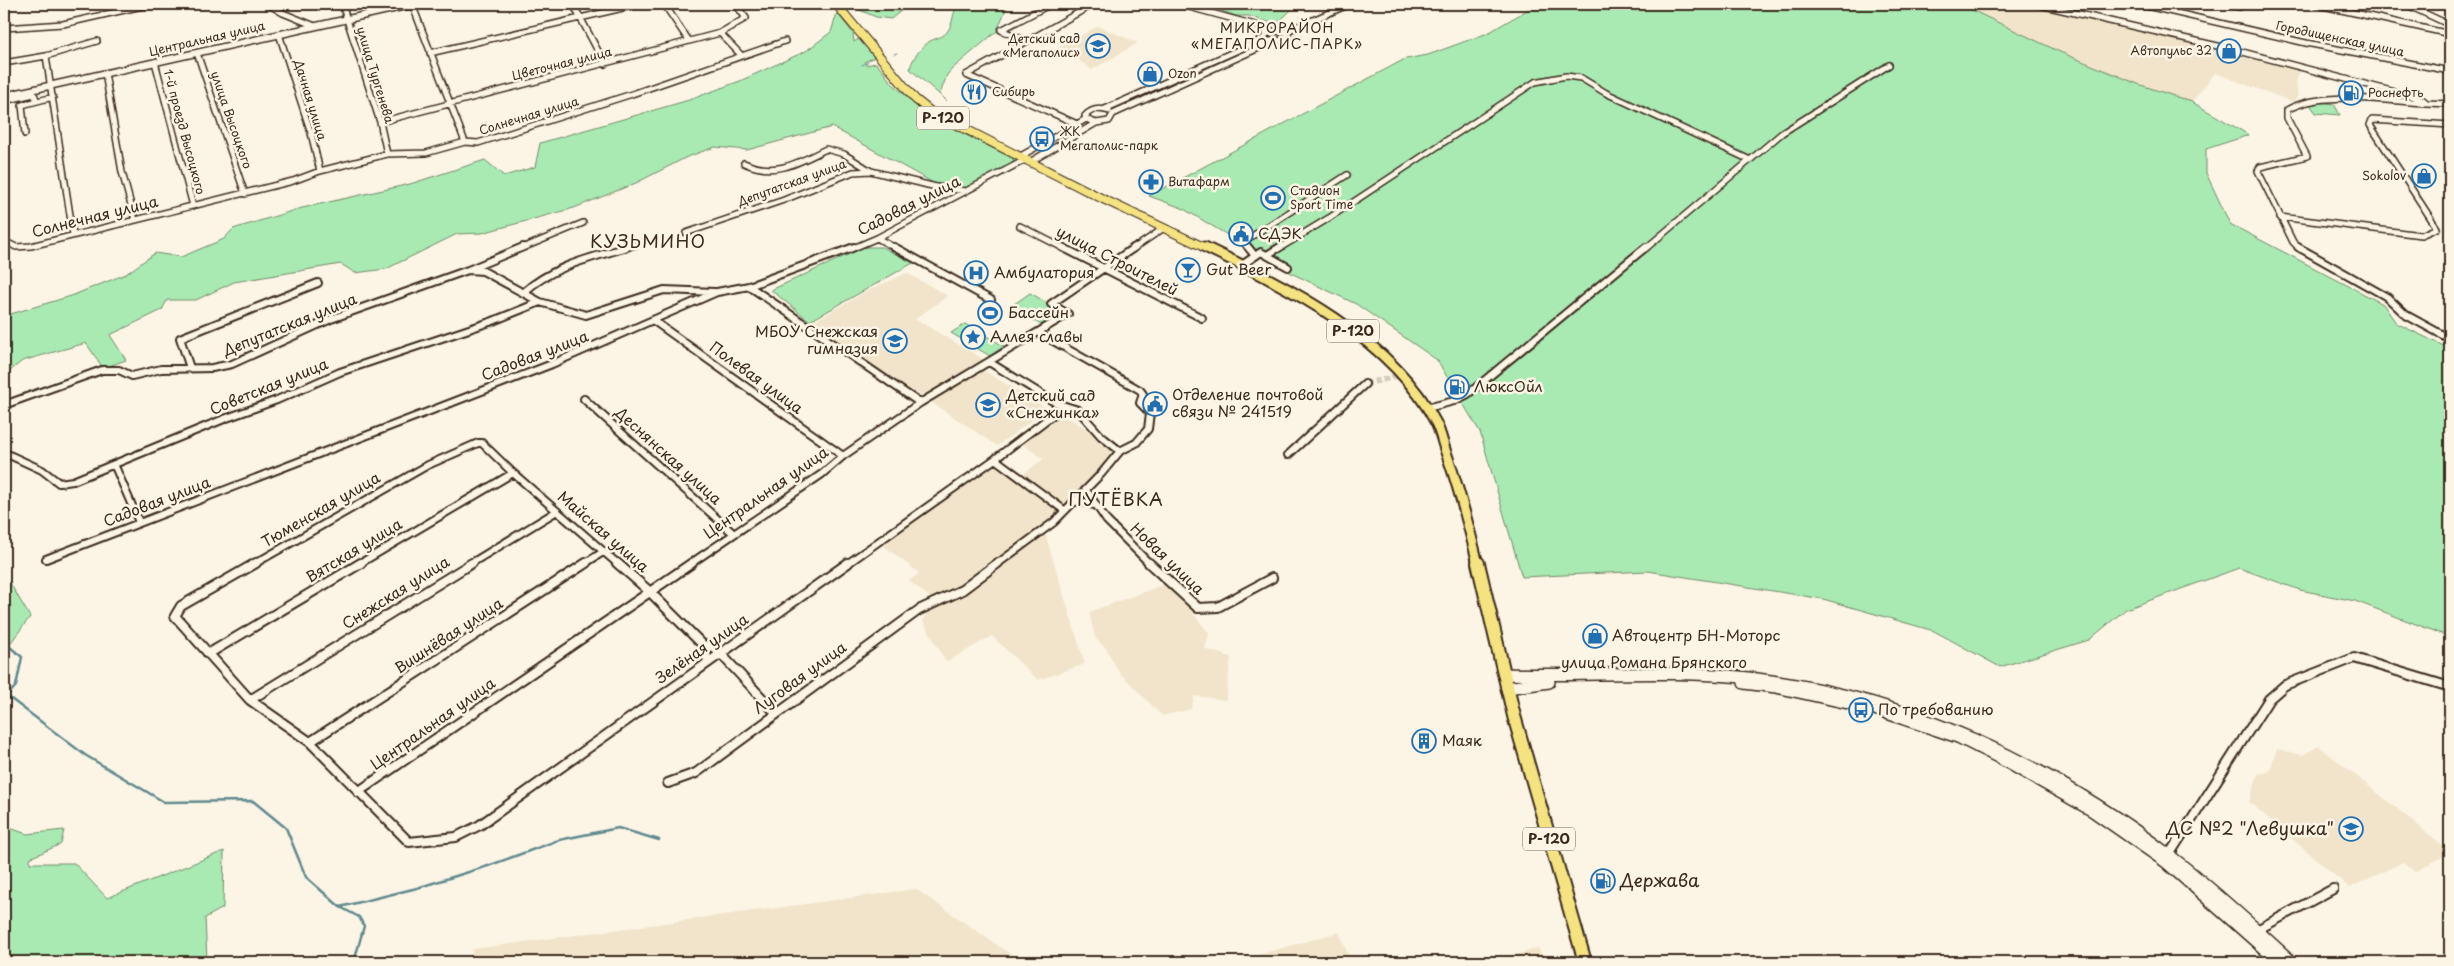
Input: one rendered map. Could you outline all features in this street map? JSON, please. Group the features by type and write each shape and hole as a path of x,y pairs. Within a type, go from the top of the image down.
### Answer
{"main road":[{"name":"Центральная улица","path":"4,96 413,4"},
{"name":"Р-120","path":"836,4 923,106 1025,160 1242,265 1322,308 1356,332 1394,367 1427,408 1446,446 1463,501 1507,688 1576,936 1585,962"},
{"name":"улица Романа Брянского","path":"1504,674 1547,677 1727,676 1789,683 1862,698 1929,719 1999,750 2095,804 2169,855 2292,962"},
{"name":"улица Романа Брянского","path":"1507,688 1542,682 1730,682 1776,687 1836,699 1926,725 1958,737 1996,756 2093,811 2166,862 2279,962"}],"street":[{"path":"4,28 63,24 150,4"},
{"path":"268,4 315,26"},
{"path":"276,9 282,4"},
{"name":"улица Тургенева","path":"342,4 380,122 387,154"},
{"path":"413,4 465,142"},
{"path":"573,4 605,64"},
{"path":"430,53 640,4"},
{"path":"664,4 689,40"},
{"name":"Цветочная улица","path":"380,122 720,33 746,18 735,4"},
{"path":"1027,41 1001,30 1050,4"},
{"path":"1077,124 966,75 1094,4"},
{"path":"1178,4 1259,26 1268,32 1285,32 1350,4"},
{"path":"2036,4 2236,50 2427,103"},
{"name":"Городищенская улица","path":"2138,4 2306,43 2450,71"},
{"path":"2226,4 2240,7 2244,4"},
{"path":"2314,4 2450,34"},
{"path":"2405,4 2450,25"},
{"path":"1025,160 1086,119 1090,111 1106,109 1265,38 1268,32"},
{"path":"1025,160 1096,123 1109,121 1113,114 1272,42 1286,40 1288,37 1285,32"},
{"path":"720,33 742,56"},
{"name":"Дачная улица","path":"279,34 311,133 320,172"},
{"path":"1265,38 1272,42"},
{"name":"Солнечная улица","path":"4,241 22,247 245,194 387,154 426,153 465,142 478,143 510,134 785,41"},
{"path":"4,63 46,56 97,42"},
{"name":"улица Высоцкого","path":"198,53 245,194"},
{"path":"46,56 52,85 73,235"},
{"name":"1-й проезд Высоцкого","path":"155,62 193,206"},
{"path":"1427,408 1454,401 1468,394 1552,327 1782,133 1890,66"},
{"path":"105,73 122,172 136,220"},
{"path":"1267,256 1329,218 1535,82 1574,76 1583,79 1604,92 1696,133 1750,160"},
{"path":"4,101 34,94 37,101"},
{"path":"25,134 22,105 53,97"},
{"path":"2450,104 2312,100 2292,105 2287,110 2287,118 2307,156 2260,167 2258,172 2293,242 2300,249 2387,297 2406,315 2450,339"},
{"path":"1106,109 1113,114"},
{"path":"1086,119 1096,123"},
{"path":"2280,217 2421,235 2437,228 2370,125 2372,120 2376,120 2450,126"},
{"path":"744,162 754,168 772,172 826,149 834,150 855,159 871,171"},
{"name":"Садовая улица","path":"46,559 552,364 689,303 718,292 749,286 821,261 877,238 1025,160"},
{"name":"Депутатская улица","path":"686,233 784,200 853,172 871,171 936,187 966,191"},
{"path":"1255,256 1243,242 1347,175"},
{"path":"4,202 4,214"},
{"name":"Депутатская улица","path":"4,406 97,371 112,368 122,370 132,376 161,369 232,364 331,319 468,270 584,223"},
{"name":"улица Строителей","path":"1020,226 1202,318"},
{"name":"Центральная улица","path":"358,792 822,474 843,456 920,403 1068,314 1051,304 1164,228"},
{"path":"877,238 991,300"},
{"path":"524,292 531,284 558,271 638,244"},
{"path":"1242,265 1261,252 1288,267"},
{"path":"468,270 483,271 540,302 560,306 586,316 640,296 664,290 718,292"},
{"path":"190,368 180,338 318,283"},
{"path":"749,286 920,403"},
{"name":"Советская улица","path":"4,450 5,453 42,470 59,483 73,481 224,419 277,400 340,372 493,321 540,302"},
{"name":"Полевая улица","path":"654,320 843,456"},
{"name":"Луговая улица","path":"668,783 696,773 919,610 950,597 1054,522 1086,490 1120,451 1136,443 1144,435 1148,429 1150,413 1140,403 1143,394 1140,390 1039,333"},
{"path":"989,362 1063,406 1078,410 1100,436 1120,451"},
{"path":"1288,455 1365,384"},
{"name":"Деснянская улица","path":"584,399 734,534"},
{"name":"Зелёная улица","path":"358,792 409,842 456,837 480,825 998,456 1063,406"},
{"name":"Майская улица","path":"482,443 513,473 649,591 703,645"},
{"name":"Тюменская улица","path":"208,654 175,616 178,610 428,465 472,444 482,443"},
{"path":"998,456 1064,510"},
{"path":"114,464 138,522"},
{"name":"Вятская улица","path":"208,654 513,473"},
{"name":"Новая улица","path":"1086,490 1094,505 1111,524 1198,608 1218,607 1272,578"},
{"path":"1072,502 1080,501 1094,505"},
{"name":"Снежская улица","path":"250,700 557,510"},
{"name":"Вишнёвая улица","path":"310,742 603,552"},
{"path":"708,661 703,645 712,647 720,653 776,713"},
{"path":"208,654 250,700 310,742 358,792"},
{"path":"2169,855 2270,699 2285,685 2354,658 2450,687"},
{"path":"2257,930 2300,905 2333,890"}],"shaded area":[{"path":"1967,4 2027,4 2301,69 2296,82 2298,98 2293,102 2215,73 2192,102 2138,84 2060,52 1965,7"},
{"name":"Детский сад «Мегаполис»","path":"1098,26 1138,43 1092,70 1075,57 1056,49"},
{"name":"МБОУ Снежская гимназия","path":"907,273 948,296 915,319 983,359 928,395 919,395 809,324 869,290"},
{"name":"Детский сад «Снежинка»","path":"981,369 1047,409 997,446 931,402"},
{"path":"1060,413 1117,447 1104,470 1045,533 1085,664 1038,680 992,636 946,662 923,621 932,599 909,581 919,573 881,544 998,463 1022,475 1043,459 1021,443"},
{"path":"1168,583 1209,633 1205,649 1231,657 1226,700 1194,696 1191,709 1162,716 1118,671 1106,648 1095,638 1089,612"},
{"name":"ДС №2 \"Левушка\"","path":"2319,746 2446,848 2446,855 2415,872 2403,862 2350,888 2249,802 2258,774 2269,772 2277,749 2302,755"},
{"path":"916,889 1022,962 469,962 473,949"},
{"path":"1339,932 1351,962 1233,962"},
{"path":"1538,948 1545,962 1492,962"}],"green space":[{"path":"857,4 909,4 891,19 876,17 855,8"},
{"path":"958,4 1008,4 997,31 947,75 940,94 947,101 910,69 915,57 923,47 947,32"},
{"path":"1194,4 1248,4 1253,9 1260,10 1269,4 1292,4 1294,7 1279,22 1271,23 1249,16 1236,16 1214,8"},
{"path":"1548,4 1959,4 2060,52 2138,84 2192,102 2249,135 2206,149 2206,173 2230,224 2383,304 2396,323 2450,349 2450,637 2355,601 2300,590 2239,568 2126,609 2089,640 2000,667 1934,631 1823,599 1648,571 1522,577 1480,432 1437,360 1356,304 1293,274 1182,208 1149,196 1405,59 1428,55 1488,33 1527,10"},
{"path":"837,13 853,33 854,42 860,38 875,57 864,62 866,65 876,63 892,83 927,116 1011,157 1014,160 1013,163 976,184 965,188 937,185 832,127 747,150 715,147 687,157 636,183 574,208 482,233 457,234 386,269 355,273 341,264 234,282 196,300 167,300 162,310 110,335 126,360 103,368 86,343 22,361 4,376 4,316 71,296 126,274 155,253 181,257 224,239 233,229 302,208 410,184 485,160 504,176 535,167 540,143 689,100 740,81 806,51 831,32"},
{"path":"2308,102 2334,104 2340,115 2316,113"},
{"path":"865,247 882,247 913,263 810,321 771,290"},
{"path":"1030,293 1058,309 1054,317 1042,325 1010,307"},
{"path":"965,324 1004,346 990,356 951,333"},
{"path":"4,580 10,583 30,617 9,645 4,646"},
{"path":"4,826 27,834 64,830 61,844 30,858 30,863 74,863 107,898 224,851 223,908 205,918 207,962 4,962"}],"waterway":[{"path":"862,65 868,62"},
{"path":"4,642 22,657 16,686 7,696 85,755 164,802 253,801 286,828 306,877 340,907"},
{"path":"340,907 417,888 488,866 559,840 618,828 659,840"},
{"path":"340,907 359,917 364,926 354,962"}],"tunnel":[{"path":"1365,384 1402,375"}],"place":[{"name":"Детский сад «Мегаполис»","path":"1098,46"},
{"name":"Автопульс 32","path":"2229,51"},
{"name":"Ozon","path":"1150,74"},
{"name":"Сибирь","path":"974,92"},
{"name":"Роснефть","path":"2351,93"},
{"name":"ЖК Мегаполис-парк","path":"1042,139"},
{"name":"Sokolov","path":"2424,176"},
{"name":"Витафарм","path":"1151,182"},
{"name":"Стадион Sport Time","path":"1273,198"},
{"name":"СДЭК","path":"1241,234"},
{"name":"Gut Beer","path":"1188,270"},
{"name":"Амбулатория","path":"976,273"},
{"name":"Бассейн","path":"990,313"},
{"name":"Аллея славы","path":"973,337"},
{"name":"МБОУ Снежская гимназия","path":"895,341"},
{"name":"ЛюксОйл","path":"1457,387"},
{"name":"Отделение почтовой связи № 241519","path":"1155,404"},
{"name":"Детский сад «Снежинка»","path":"988,405"},
{"name":"Автоцентр БН-Моторс","path":"1595,636"},
{"name":"По требованию","path":"1861,710"},
{"name":"Маяк","path":"1424,741"},
{"name":"ДС №2 \"Левушка\"","path":"2351,829"},
{"name":"Держава","path":"1603,881"}],"district":[{"name":"МИКРОРАЙОН «МЕГАПОЛИС-ПАРК»","path":"1277,36"},
{"name":"КУЗЬМИНО","path":"648,242"},
{"name":"ПУТЁВКА","path":"1116,500"}]}
